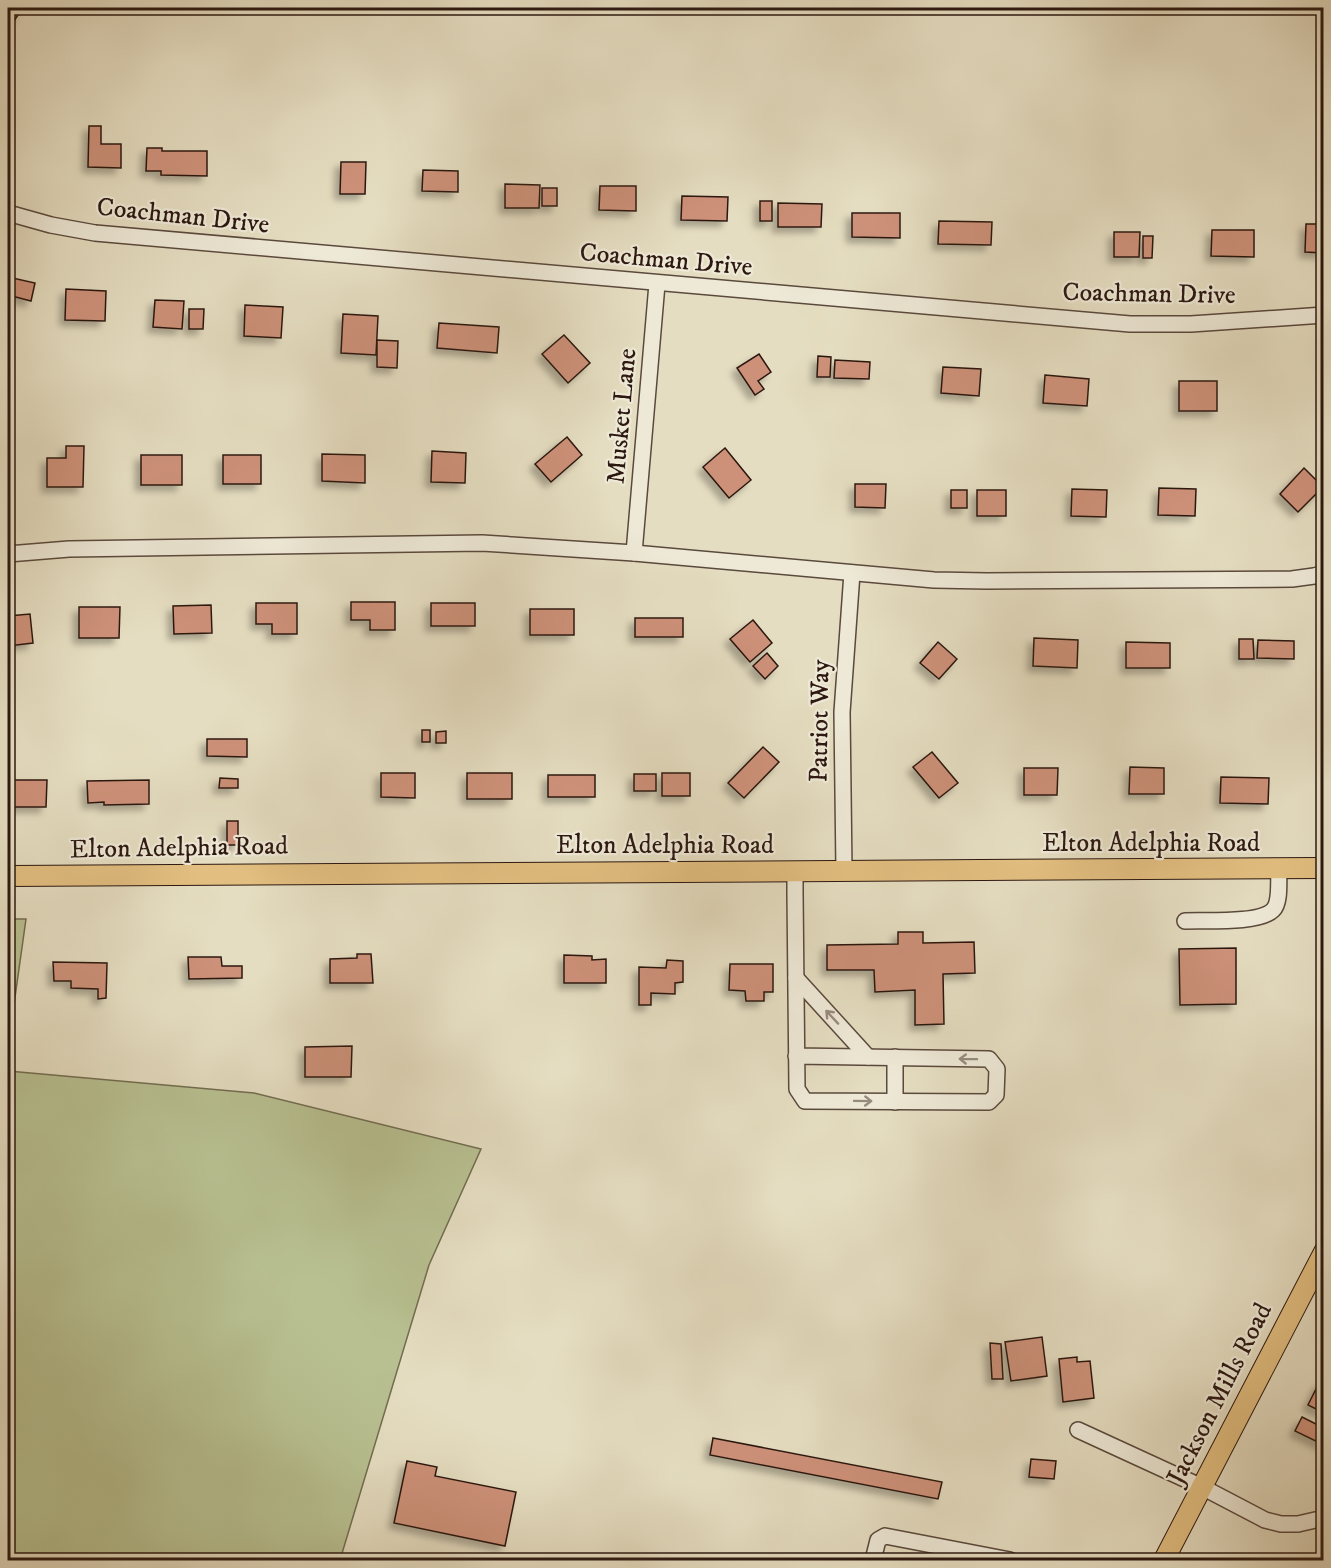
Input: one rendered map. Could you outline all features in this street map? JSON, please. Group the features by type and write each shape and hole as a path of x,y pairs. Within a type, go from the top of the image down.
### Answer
{"main road":[{"name":"Elton Adelphia Road","path":"8,876 1323,868"},
{"name":"Jackson Mills Road","path":"1164,1560 1323,1252"}],"street":[{"name":"Coachman Drive","path":"8,213 51,225 95,233 1130,324 1191,324 1323,315"},
{"name":"Musket Lane","path":"634,553 657,284"},
{"path":"8,554 69,549 482,543 634,553 934,580 1292,579 1323,573"},
{"name":"Patriot Way","path":"843,871 842,712 852,573"},
{"path":"1185,921 1249,919 1269,913 1274,910 1277,901 1279,869"},
{"path":"795,871 796,1056 797,1089 805,1101 989,1102 996,1095 997,1069 989,1059 796,1056"},
{"path":"796,978 868,1057"},
{"path":"895,1057 895,1102"},
{"path":"1077,1430 1202,1487 1265,1520 1281,1524 1298,1524 1323,1518"},
{"path":"873,1560 878,1540 885,1536 1010,1560"}],"green space":[{"path":"8,919 26,919 8,1047"},
{"path":"8,1071 254,1093 481,1149 429,1265 340,1560 8,1560"}],"building":[{"path":"8,8 22,9 10,27 8,26"},
{"path":"89,126 101,126 101,144 121,144 121,168 88,167"},
{"path":"147,148 162,148 162,151 207,151 207,176 161,175 161,171 146,171"},
{"path":"341,162 366,162 365,194 340,194"},
{"path":"423,170 458,171 458,192 422,191"},
{"path":"505,184 540,185 539,208 505,208"},
{"path":"600,186 636,186 636,211 599,210"},
{"path":"542,188 557,188 557,206 542,206"},
{"path":"682,196 728,197 727,221 681,220"},
{"path":"760,201 772,201 772,221 760,221"},
{"path":"778,203 822,204 821,227 778,227"},
{"path":"852,213 900,213 900,238 852,237"},
{"path":"939,221 992,222 991,245 938,244"},
{"path":"1306,224 1324,224 1324,253 1305,252"},
{"path":"1212,230 1254,230 1254,257 1211,256"},
{"path":"1114,232 1140,232 1139,257 1114,257"},
{"path":"1143,236 1153,236 1152,258 1143,258"},
{"path":"8,277 35,283 31,301 8,295"},
{"path":"66,289 106,291 105,321 65,320"},
{"path":"155,300 184,301 182,329 153,327"},
{"path":"245,305 283,307 281,338 244,336"},
{"path":"189,309 204,309 203,329 189,329"},
{"path":"343,314 378,316 376,355 341,353"},
{"path":"439,323 499,327 497,353 437,348"},
{"path":"564,335 590,363 568,383 542,354"},
{"path":"377,340 398,341 397,368 377,367"},
{"path":"759,354 771,372 758,381 764,389 755,395 737,368"},
{"path":"818,356 831,357 830,377 817,377"},
{"path":"835,360 870,362 869,379 834,378"},
{"path":"943,367 981,369 979,396 941,393"},
{"path":"1045,375 1089,379 1087,406 1043,403"},
{"path":"1179,381 1217,381 1217,411 1179,411"},
{"path":"567,437 582,455 551,482 535,464"},
{"path":"66,446 84,446 83,487 47,487 47,458 66,458"},
{"path":"725,448 751,480 729,498 703,467"},
{"path":"432,451 466,453 465,483 431,482"},
{"path":"322,454 365,455 365,483 322,481"},
{"path":"141,455 182,455 182,485 141,485"},
{"path":"223,455 261,455 261,484 223,484"},
{"path":"1304,468 1323,487 1298,512 1280,494"},
{"path":"855,484 886,484 885,508 855,507"},
{"path":"1159,488 1196,489 1195,516 1158,515"},
{"path":"1072,489 1107,490 1106,517 1071,516"},
{"path":"951,490 967,490 967,508 951,508"},
{"path":"977,490 1006,490 1006,516 977,516"},
{"path":"351,602 395,602 395,630 370,630 370,620 351,620"},
{"path":"256,603 297,603 297,634 272,634 272,624 256,624"},
{"path":"431,603 475,603 475,626 431,626"},
{"path":"211,605 212,633 174,634 173,606"},
{"path":"79,607 120,607 119,638 79,638"},
{"path":"530,609 574,609 574,635 530,635"},
{"path":"30,614 33,643 8,646 8,616"},
{"path":"635,618 683,618 683,637 635,637"},
{"path":"753,620 772,643 750,662 730,639"},
{"path":"1034,638 1078,640 1077,668 1033,666"},
{"path":"1239,639 1253,639 1254,659 1239,659"},
{"path":"1258,640 1294,641 1294,659 1257,658"},
{"path":"938,642 957,659 939,679 920,663"},
{"path":"1126,642 1170,643 1170,668 1126,668"},
{"path":"767,653 778,666 765,679 753,666"},
{"path":"422,730 430,730 430,742 422,742"},
{"path":"446,731 446,743 436,743 436,732"},
{"path":"207,739 247,739 247,757 207,756"},
{"path":"763,747 779,762 744,798 728,783"},
{"path":"932,752 958,783 939,798 913,767"},
{"path":"1130,767 1164,768 1164,794 1129,794"},
{"path":"1024,768 1058,768 1057,795 1024,795"},
{"path":"381,773 415,773 415,798 381,797"},
{"path":"467,773 512,773 512,799 467,799"},
{"path":"662,773 690,773 690,796 662,796"},
{"path":"634,774 656,774 656,791 634,791"},
{"path":"548,775 595,775 595,797 548,797"},
{"path":"1221,777 1269,778 1268,804 1220,803"},
{"path":"220,778 238,779 238,788 219,788"},
{"path":"9,780 47,780 46,807 9,807"},
{"path":"149,780 149,804 88,803 87,781"},
{"path":"227,821 238,821 238,845 227,845"},
{"path":"898,932 923,932 923,943 974,942 975,973 943,974 944,1024 915,1025 915,990 875,992 874,970 827,970 827,945 898,944"},
{"path":"1236,948 1236,1004 1180,1005 1179,949"},
{"path":"357,954 371,954 373,983 330,983 330,959 357,958"},
{"path":"564,955 592,956 592,960 606,959 606,983 564,983"},
{"path":"188,957 221,957 222,966 242,966 242,978 189,979"},
{"path":"667,960 683,961 683,982 675,983 675,994 651,993 651,1005 639,1005 639,967 666,968"},
{"path":"53,962 107,963 106,998 98,999 98,989 71,988 71,981 54,981"},
{"path":"730,964 773,964 773,992 764,992 764,1001 746,1001 745,991 729,990"},
{"path":"352,1046 351,1077 305,1077 305,1047"},
{"path":"1042,1337 1047,1376 1011,1381 1005,1342"},
{"path":"990,1343 1001,1344 1003,1379 992,1379"},
{"path":"1077,1357 1077,1362 1090,1361 1094,1398 1063,1402 1059,1359"},
{"path":"1320,1381 1324,1383 1324,1413 1308,1405"},
{"path":"1302,1417 1324,1428 1324,1445 1295,1431"},
{"path":"713,1438 942,1482 938,1499 710,1455"},
{"path":"1031,1459 1056,1461 1054,1479 1029,1477"},
{"path":"407,1461 437,1467 435,1476 516,1492 505,1546 394,1523"}]}
